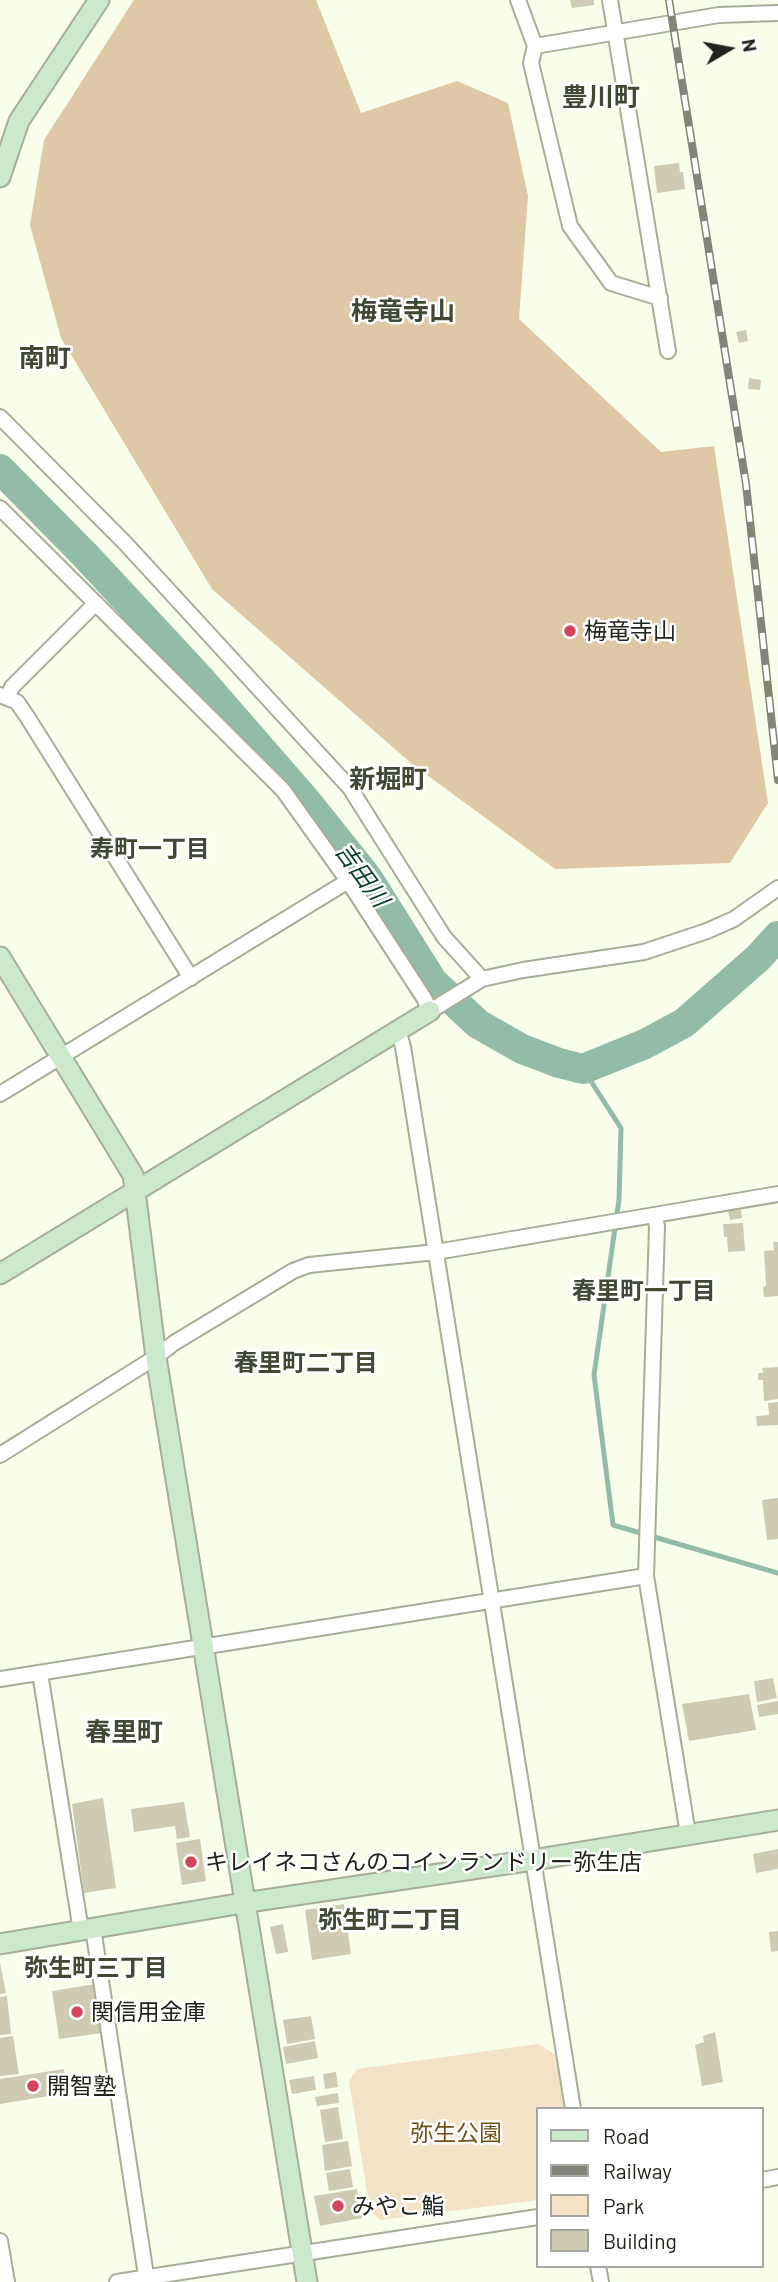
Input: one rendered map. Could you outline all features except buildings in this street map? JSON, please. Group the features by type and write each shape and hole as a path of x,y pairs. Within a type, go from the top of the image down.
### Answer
{"street":[{"path":"0,177 19,121 99,0"},
{"path":"518,0 535,46 531,63 570,226 611,283 660,298"},
{"path":"610,0 668,351"},
{"path":"535,46 719,15 778,13"},
{"path":"0,418 126,544 350,788 444,937 478,981"},
{"path":"0,508 283,790 348,881 424,998 436,1007"},
{"path":"96,603 4,695 16,702 28,718 191,978"},
{"path":"0,1094 348,881"},
{"path":"0,1274 478,981 523,970 645,952 734,919 778,888"},
{"path":"0,957 133,1175 156,1357 243,1903 307,2282"},
{"path":"398,1030 403,1047 573,2107"},
{"path":"0,1455 174,1343 309,1265 436,1252 778,1194"},
{"path":"654,1215 656,1226 646,1576 688,1834"},
{"path":"0,1679 646,1576"},
{"path":"40,1673 147,2280"},
{"path":"0,1944 778,1819"},
{"path":"117,2282 147,2280 536,2217"},
{"path":"0,2241 7,2282"}],"green space":[{"name":"弥生公園","path":"538,2044 555,2054 564,2107 536,2107 536,2200 380,2220 370,2210 349,2081 357,2069"}],"shaded area":[{"path":"134,0 316,0 361,113 457,81 508,103 528,196 519,319 661,452 714,446 768,803 730,863 555,869 412,764 212,589 61,338 30,225 44,140"}],"waterway":[{"name":"吉田川","path":"0,469 84,554 202,681 308,803 367,877 433,982 478,1024 522,1049 583,1069 645,1044 684,1023 758,958 778,936"},
{"path":"583,1069 621,1128 619,1200 594,1375 613,1525 778,1573"}],"railway":[{"path":"669,0 746,484 778,780"}],"place":[{"name":"梅竜寺山","path":"570,631"},
{"name":"キレイネコさんのコインランドリー弥生店","path":"191,1862"},
{"name":"関信用金庫","path":"77,2012"},
{"name":"開智塾","path":"33,2086"},
{"name":"みやこ鮨","path":"338,2206"}],"district":[{"name":"豊川町","path":"601,97"},
{"name":"梅竜寺山","path":"403,311"},
{"name":"南町","path":"45,358"},
{"name":"新堀町","path":"388,779"},
{"name":"寿町一丁目","path":"150,849"},
{"name":"春里町一丁目","path":"644,1291"},
{"name":"春里町二丁目","path":"306,1363"},
{"name":"春里町","path":"124,1732"},
{"name":"弥生町二丁目","path":"390,1920"},
{"name":"弥生町三丁目","path":"96,1968"}]}
